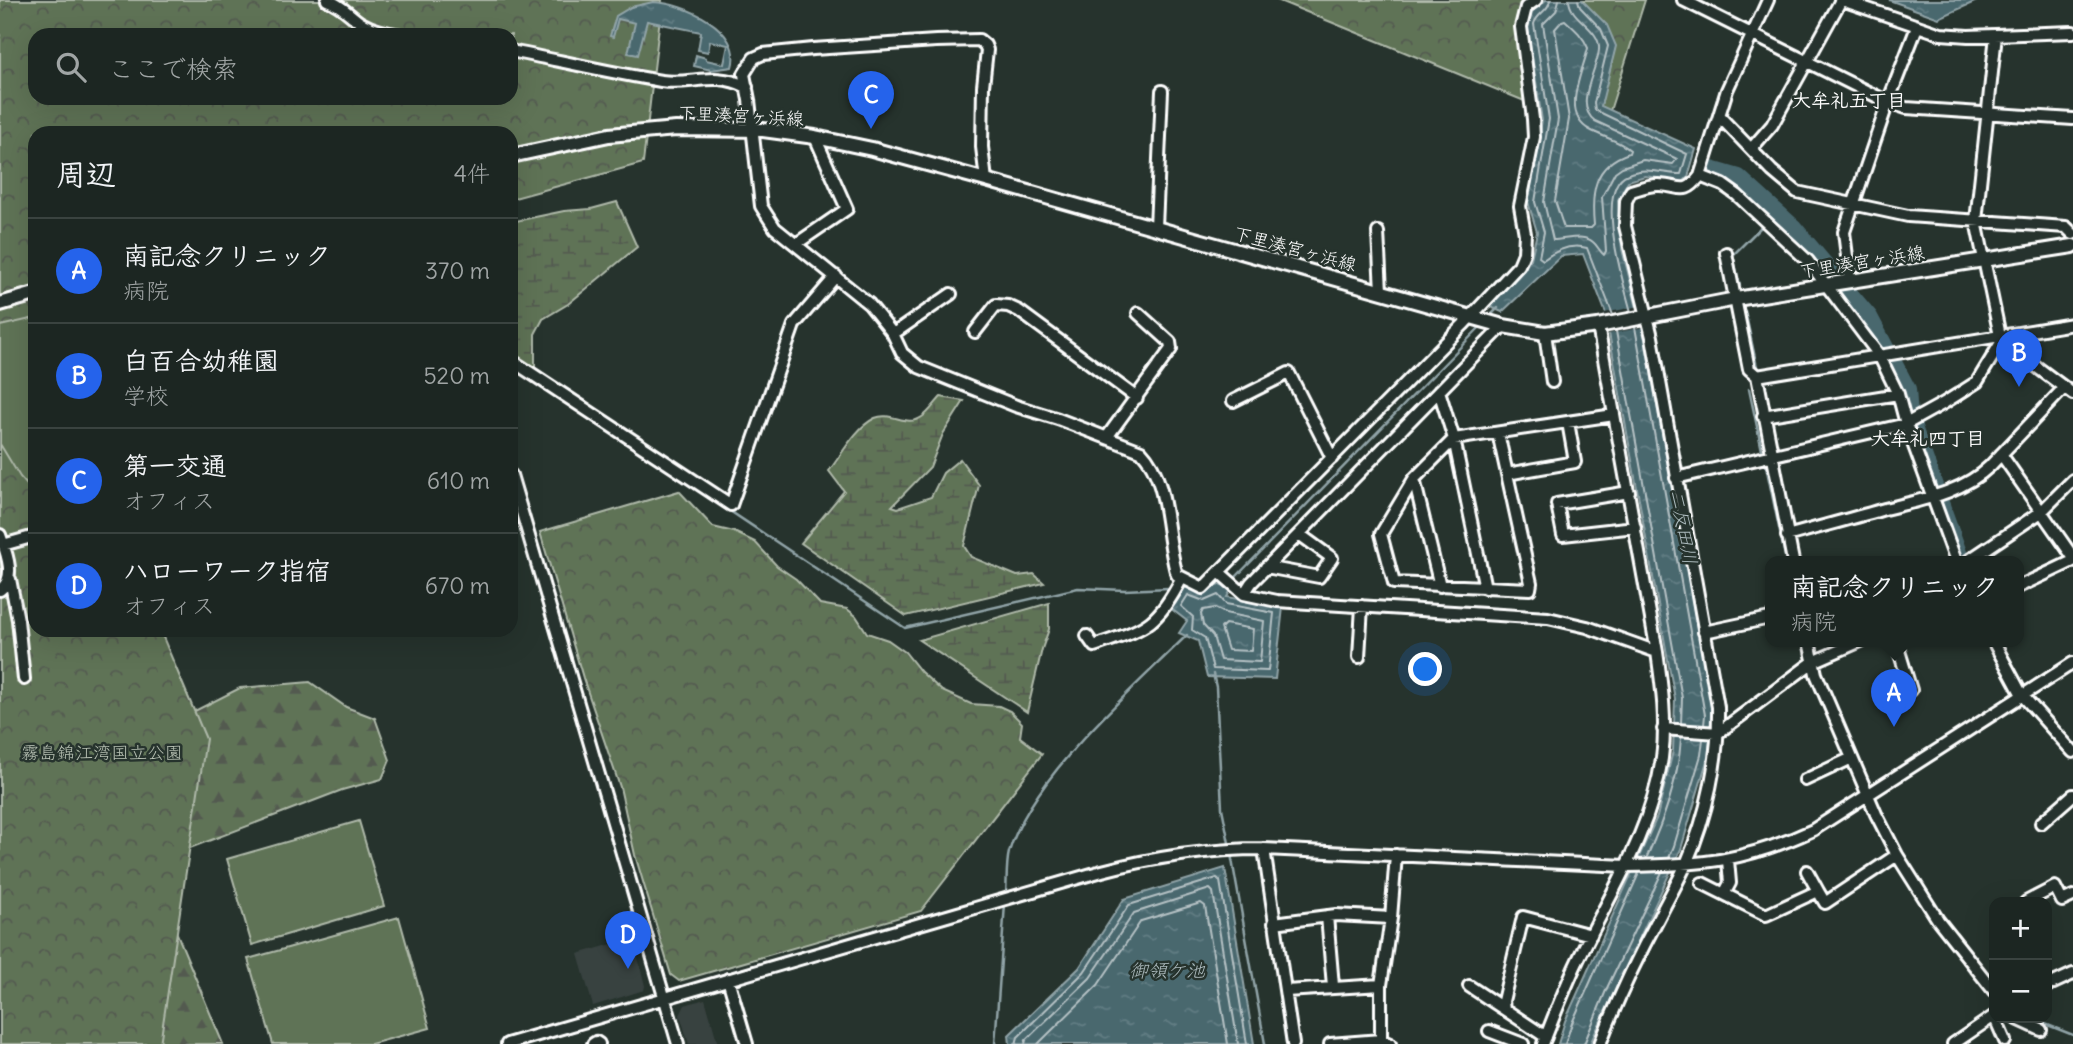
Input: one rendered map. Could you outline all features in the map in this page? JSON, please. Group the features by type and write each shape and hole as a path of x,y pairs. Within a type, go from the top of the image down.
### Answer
{"main road":[{"name":"下里湊宮ヶ浜線","path":"518,154 609,135 676,129 751,130 816,137 986,180 1503,326 1545,333 1598,326 1736,299 2073,246"},
{"path":"0,304 28,296"}],"street":[{"path":"327,0 339,4 362,23 373,28"},
{"path":"986,180 982,147 983,86 987,50 979,40 813,49 758,55 750,61 744,74 761,206 775,228 869,304 893,334 902,353 919,367 1016,406 1141,451 1154,470 1177,575 1203,588 1220,574 1519,265 1524,253 1525,234 1520,206 1534,137 1521,27 1526,7 1536,0"},
{"path":"1683,0 1888,102 1906,108 2073,119"},
{"path":"1600,1044 1617,1001 1685,865 1699,830 1718,733 1718,707 1624,215 1628,195 1632,191 1659,185 1685,189 1692,187 1700,176 1727,90 1768,0"},
{"path":"1751,149 1772,125 1841,0 1941,34 2073,32"},
{"path":"1848,282 1844,232 1888,102 1917,27"},
{"path":"1676,478 1910,422 1977,382 2001,339 1976,221 1996,35"},
{"path":"518,52 665,82 732,80 747,87"},
{"path":"1156,228 1161,91"},
{"path":"1719,116 1772,171 1797,192 1908,216 2066,227 2073,234"},
{"path":"796,244 847,209 816,137"},
{"path":"1700,176 1723,185 1808,261 1879,355 1910,422 1954,556"},
{"path":"1378,232 1381,291"},
{"path":"1726,253 1749,369 1757,376 1767,457 1792,556"},
{"path":"518,365 731,505 794,325 836,276"},
{"path":"893,334 951,295"},
{"path":"975,332 996,306 1008,306 1056,337 1137,398"},
{"path":"1107,437 1171,349 1170,342 1138,313"},
{"path":"1757,376 1897,352 2001,339 2073,324"},
{"path":"1241,592 1503,326"},
{"path":"1469,986 1544,1040 1577,962 1626,866 1652,805 1662,758 1664,701 1657,652 1598,326"},
{"path":"1545,333 1552,382"},
{"path":"1787,536 1936,495 1980,476 2068,391 2001,339"},
{"path":"1233,401 1289,373 1332,458"},
{"path":"1440,390 1454,439 1485,588"},
{"path":"1763,416 1898,394"},
{"path":"1498,433 1531,583 1530,589 1394,583 1381,534 1414,480 1454,439 1614,415"},
{"path":"1507,474 1575,462 1568,422"},
{"path":"2001,454 2073,559 2024,584"},
{"path":"1414,480 1440,586"},
{"path":"1976,556 2042,512 2073,480"},
{"path":"1629,492 1557,505 1563,535 1635,527"},
{"path":"518,499 678,1044"},
{"path":"1266,567 1319,577 1332,558 1299,534"},
{"path":"24,679 18,620 2,540 28,537"},
{"path":"1220,574 1241,592 1277,601 1548,618 1587,627 1657,652"},
{"path":"1087,636 1094,646 1148,624 1167,606 1182,578"},
{"path":"0,590 10,579"},
{"path":"1359,657 1362,606"},
{"path":"1704,632 1765,619"},
{"path":"1809,647 1809,665 1897,855 1938,920 1989,985"},
{"path":"1663,729 1718,733 1809,665 1848,647"},
{"path":"1898,647 1911,690"},
{"path":"1996,647 2022,695 2072,748"},
{"path":"507,1044 547,1038 664,998 1126,864 1235,849 1626,866 1685,865 1728,860 1780,845 1814,830 2073,663"},
{"path":"1805,780 1852,758"},
{"path":"2040,823 2073,795"},
{"path":"1264,849 1293,1044"},
{"path":"1330,1044 1386,1042 1381,985 1391,918 1396,855"},
{"path":"1807,871 1825,903 1897,855"},
{"path":"1724,894 1730,883 1728,860"},
{"path":"1702,883 1766,915 1818,891"},
{"path":"2036,897 2055,887 2062,901 2073,897"},
{"path":"1274,923 1327,916 1391,918"},
{"path":"1327,916 1333,986"},
{"path":"1504,1009 1503,1001 1524,917 1591,935"},
{"path":"2052,984 2073,974"},
{"path":"728,979 747,1044"},
{"path":"1286,991 1381,985"},
{"path":"1954,1044 1989,1021"},
{"path":"1998,1023 2005,1041"},
{"path":"2026,1023 2041,1030"},
{"path":"1492,1036 1523,1044"},
{"path":"593,1044 599,1044"}],"shaded area":[{"path":"633,938 644,990 593,1006 578,954"},
{"path":"705,999 718,1044 689,1044 680,1015 685,1005"}],"green space":[{"name":"霧島錦江湾国立公園","path":"0,0 662,0 643,163 518,197 518,126 28,126 28,637 163,637 206,739 160,1044 0,1044"},
{"path":"1277,0 1645,0 1603,133"},
{"path":"617,202 637,247 568,304 543,319 535,334 535,368 518,359 518,221 564,211 591,209"},
{"path":"28,320 28,486 0,444 0,326"},
{"path":"941,397 964,401 943,434 930,467 892,506 898,508 931,497 943,473 960,459 979,485 964,546 971,557 1017,576 1034,574 1044,583 906,616 801,543 844,491 829,471 861,428 881,416 916,420 927,413"},
{"path":"679,491 713,527 734,532 755,542 777,566 796,579 820,604 847,609 856,616 867,633 888,640 905,652 921,672 942,691 971,704 999,706 1010,711 1022,723 1020,737 1042,754 921,911 679,981 671,975 635,855 620,787 583,678 540,532"},
{"path":"1049,603 1049,629 1027,712 919,640"},
{"path":"310,682 346,707 375,718 390,760 382,779 342,790 148,864 223,1044 0,1044 0,1022 167,725 240,688"},
{"path":"359,821 384,906 252,945 227,859"},
{"path":"399,917 430,1028 371,1044 273,1044 248,959"}],"water":[{"path":"1546,0 1582,0 1607,25 1616,46 1601,106 1696,149 1688,177 1683,182 1645,176 1628,181 1618,200 1622,249 1645,339 1713,715 1708,757 1681,849 1590,1044 1558,1044 1565,1021 1657,817 1673,751 1675,699 1605,311 1583,254 1561,256 1502,312 1488,306 1531,259 1537,232 1528,202 1542,120 1527,24 1530,13"},
{"path":"1889,0 1979,0 1939,18"},
{"path":"653,2 695,13 720,30 729,41 733,53 732,67 711,70 694,66 696,55 724,64 728,45 710,41 708,52 698,50 701,32 647,21 638,55 628,53 635,23 618,19 613,37 610,36 616,16 631,7"},
{"path":"1218,584 1231,590 1227,597 1283,607 1275,679 1207,677 1198,641 1179,633 1187,621 1169,607 1186,586 1205,595"},
{"name":"御領ケ池","path":"1225,868 1254,1044 1010,1044 1009,1035 1079,968 1124,899"}],"pier":[{"path":"1640,306 1645,327 1608,334 1604,313"}],"waterway":[{"path":"1708,168 1739,177 1794,227 1870,317 1908,389 1910,416 1960,556"},
{"path":"1768,221 1777,211"},
{"path":"1740,286 1733,255 1763,225"},
{"path":"1488,318 1498,308"},
{"path":"1745,311 1757,367"},
{"path":"1234,579 1481,326"},
{"path":"1749,389 1763,455"},
{"path":"1765,461 1785,556"},
{"path":"691,485 905,628 1078,588 1169,588"},
{"path":"1006,894 1009,852 1021,823 1039,794 1086,736 1187,635"},
{"path":"1804,647 1807,661"},
{"path":"1213,674 1216,687 1222,808 1230,848"},
{"path":"1811,674 1814,684"},
{"path":"1827,713 1839,742"},
{"path":"1851,771 1857,783"},
{"path":"1231,854 1265,1044"},
{"path":"995,1044 1005,904"},
{"path":"1939,929 1989,994"},
{"path":"2043,1023 2073,1035"}],"place":[{"name":"第一交通","path":"871,129"},
{"name":"白百合幼稚園","path":"2019,387"},
{"name":"南記念クリニック","path":"1894,727"},
{"name":"ハローワーク指宿","path":"628,969"}],"district":[{"name":"大牟礼五丁目","path":"1849,100"},
{"name":"大牟礼四丁目","path":"1928,438"}],"water label":[{"name":"二反田川","path":"1684,527"}]}
